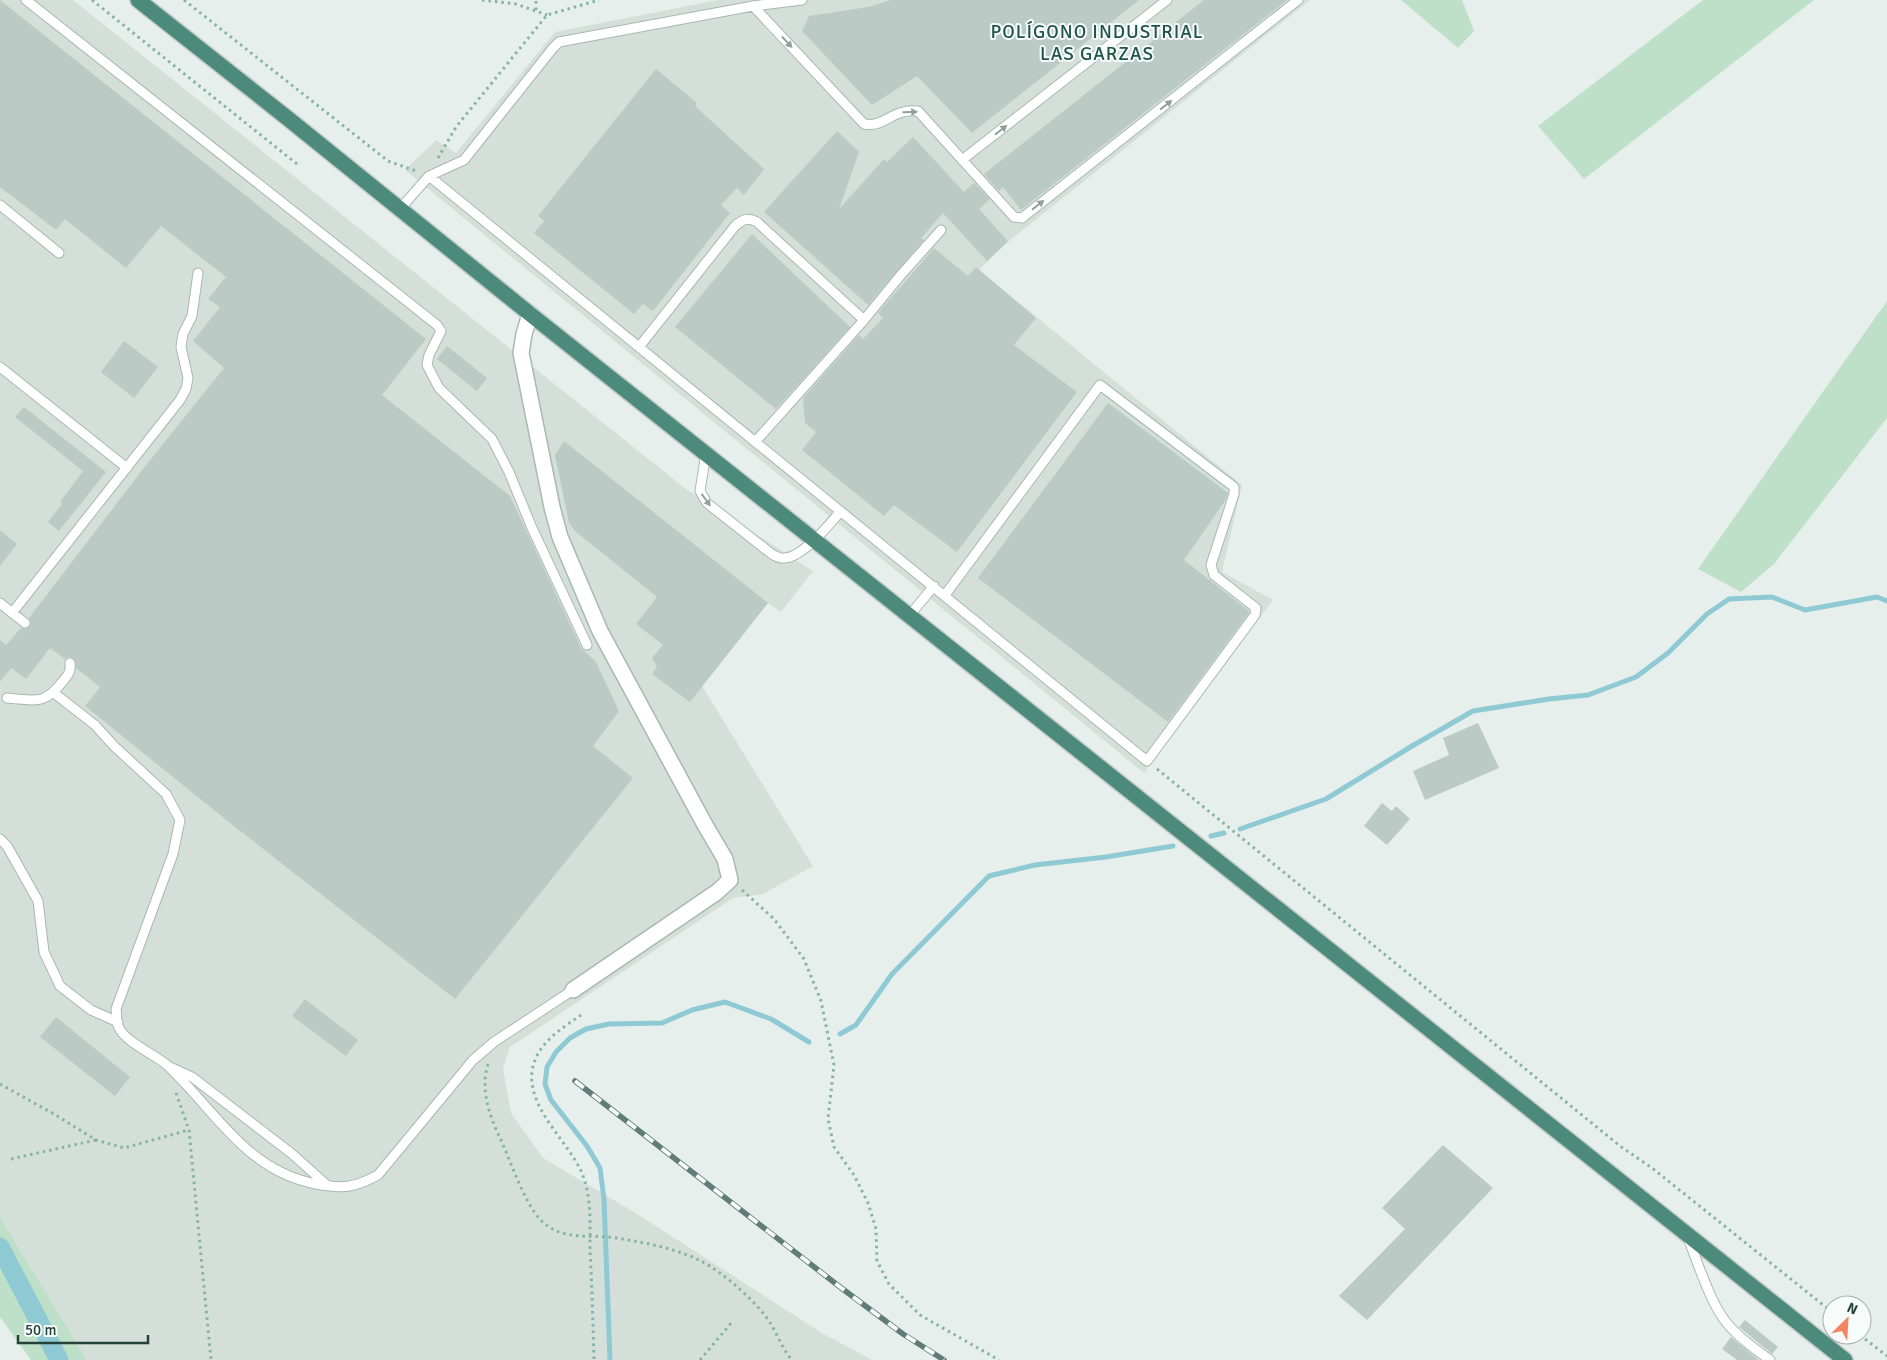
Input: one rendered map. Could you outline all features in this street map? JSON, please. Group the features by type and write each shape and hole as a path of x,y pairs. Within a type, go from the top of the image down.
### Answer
{"highway":[{"path":"138,0 1843,1360"}],"street":[{"path":"530,314 521,353 552,507 560,537 600,631 725,859 730,880 717,892 573,990"}],"lane":[{"path":"26,0 438,325 441,331 429,355 427,365 439,388 492,439 509,472 532,528 587,645"},
{"path":"400,209 429,176 464,160 559,42 753,6 802,0"},
{"path":"962,160 1167,0"},
{"path":"753,6 864,124 874,126 907,110 918,111 1014,217 1022,218 1298,0"},
{"path":"429,176 1147,761 1255,615 1256,608 1214,575 1211,565 1234,494 1234,488 1100,385 945,596"},
{"path":"0,205 59,253"},
{"path":"639,347 735,226 742,220 751,219 757,222 864,320"},
{"path":"755,442 941,230"},
{"path":"12,613 180,400 186,389 188,378 181,347 183,334 192,316 198,273"},
{"path":"0,367 127,468"},
{"path":"706,453 700,491 707,503 773,555 782,559 788,558 815,541 840,512"},
{"path":"909,616 934,586"},
{"path":"0,603 25,623"},
{"path":"7,698 45,699 54,693 71,671 70,664"},
{"path":"54,693 95,725 114,746 166,794 180,820 173,854 116,1009 119,1028 135,1044 166,1064 192,1077 291,1153 328,1186"},
{"path":"0,839 7,846 38,901 44,952 60,986 91,1010 118,1022"},
{"path":"166,1064 233,1138 281,1174 309,1183 338,1188 362,1184 378,1175 473,1060 494,1042 573,990"},
{"path":"1686,1233 1725,1322 1753,1348 1770,1360"}],"path":[{"path":"92,0 297,164"},
{"path":"184,0 388,161 429,176 456,127 547,15 599,0"},
{"path":"482,0 505,2 536,10 547,15"},
{"path":"536,0 536,10"},
{"path":"1147,761 1612,1140 1652,1168 1822,1304"},
{"path":"730,880 774,919 804,959 821,1002 834,1065 828,1119 834,1146 854,1175 868,1203 876,1229 877,1261 889,1284 920,1315 999,1360"},
{"path":"581,1015 556,1032 540,1050 532,1070 537,1100 552,1128 572,1154 582,1174 589,1202 594,1360"},
{"path":"494,1042 484,1074 485,1094 491,1119 538,1217 546,1225 562,1234 614,1238 669,1248 702,1262 743,1291 770,1322 792,1360"},
{"path":"0,1084 96,1140 124,1148 189,1130"},
{"path":"176,1093 189,1130 212,1360"},
{"path":"11,1159 96,1140"},
{"path":"700,1360 732,1322"},
{"path":"1872,1344 1887,1356"}],"shaded area":[{"path":"0,0 73,0 686,489 813,571 781,612 768,603 702,686 813,866 763,894 733,898 510,1047 503,1068 511,1113 543,1158 634,1212 822,1333 872,1360 87,1360 0,1217"},
{"path":"718,0 1310,0 1009,241 979,270 1242,485 1222,572 1273,600 1144,773 405,170 436,140 456,153 555,32"}],"green space":[{"path":"1401,0 1462,0 1474,31 1458,48"},
{"path":"1703,0 1814,0 1584,179 1538,126"},
{"path":"1887,301 1887,418 1774,564 1741,592 1698,569"},
{"path":"0,1217 87,1360 31,1360 0,1317"}],"building":[{"path":"0,0 426,339 382,395 510,496 581,648 596,662 619,711 593,746 633,778 455,999 230,823 85,706 100,687 76,668 76,662 73,658 65,659 50,648 26,679 11,668 0,682 0,640 6,645 21,628 30,627 29,618 143,469 224,368 193,341 220,307 208,299 226,277 161,226 126,268 65,219 56,230 0,187"},
{"path":"891,0 1139,0 972,133 917,76 872,105 802,31 809,16 868,7"},
{"path":"1204,0 1287,0 1021,210 1003,187 999,191 984,174"},
{"path":"656,69 697,103 695,106 764,169 744,195 737,188 721,205 730,213 653,311 643,304 634,314 534,233 544,221 538,216"},
{"path":"837,131 859,152 839,209 884,159 887,162 913,137 964,192 974,183 990,199 979,209 1008,241 987,261 943,213 921,238 924,240 868,305 764,212"},
{"path":"752,234 850,327 776,409 675,327"},
{"path":"934,248 968,276 976,267 1036,318 1014,345 1077,392 957,552 894,505 884,516 802,450 816,432 805,423 803,398 859,335 863,339 883,318 878,313"},
{"path":"124,341 158,367 134,398 101,372"},
{"path":"447,346 487,378 477,391 437,359"},
{"path":"1108,403 1228,493 1225,501 1184,560 1249,611 1249,613 1168,722 978,578"},
{"path":"24,407 106,472 59,531 48,522 83,471 15,417"},
{"path":"564,441 768,603 690,702 652,674 657,667 652,658 663,645 636,624 657,597 575,531 569,523 555,455"},
{"path":"0,530 17,544 0,566"},
{"path":"1478,723 1499,768 1425,800 1413,771 1449,755 1443,738"},
{"path":"1382,803 1392,811 1396,806 1410,819 1387,845 1364,826"},
{"path":"305,999 358,1040 346,1056 292,1016"},
{"path":"56,1017 130,1077 115,1096 40,1037"},
{"path":"1443,1145 1493,1188 1367,1320 1339,1296 1405,1229 1382,1208"},
{"path":"1745,1320 1778,1347 1772,1354 1739,1327"},
{"path":"1731,1337 1759,1360 1737,1360 1722,1349"}],"waterway":[{"path":"1240,829 1326,799 1473,711 1588,695 1636,677 1668,653 1707,614 1729,599 1772,597 1805,610 1877,597 1887,601"},
{"path":"1211,836 1224,833"},
{"path":"840,1034 856,1025 892,974 989,876 1035,865 1106,857 1173,846"},
{"path":"610,1360 604,1199 600,1168 587,1146 551,1100 545,1084 547,1067 556,1052 570,1038 586,1029 609,1024 662,1023 692,1010 725,1002 771,1019 809,1042"},
{"path":"0,1247 59,1360"}],"railway":[{"path":"575,1081 840,1287 903,1334 944,1360"}],"district":[{"name":"POLÍGONO INDUSTRIAL LAS GARZAS","path":"1097,43"}]}
